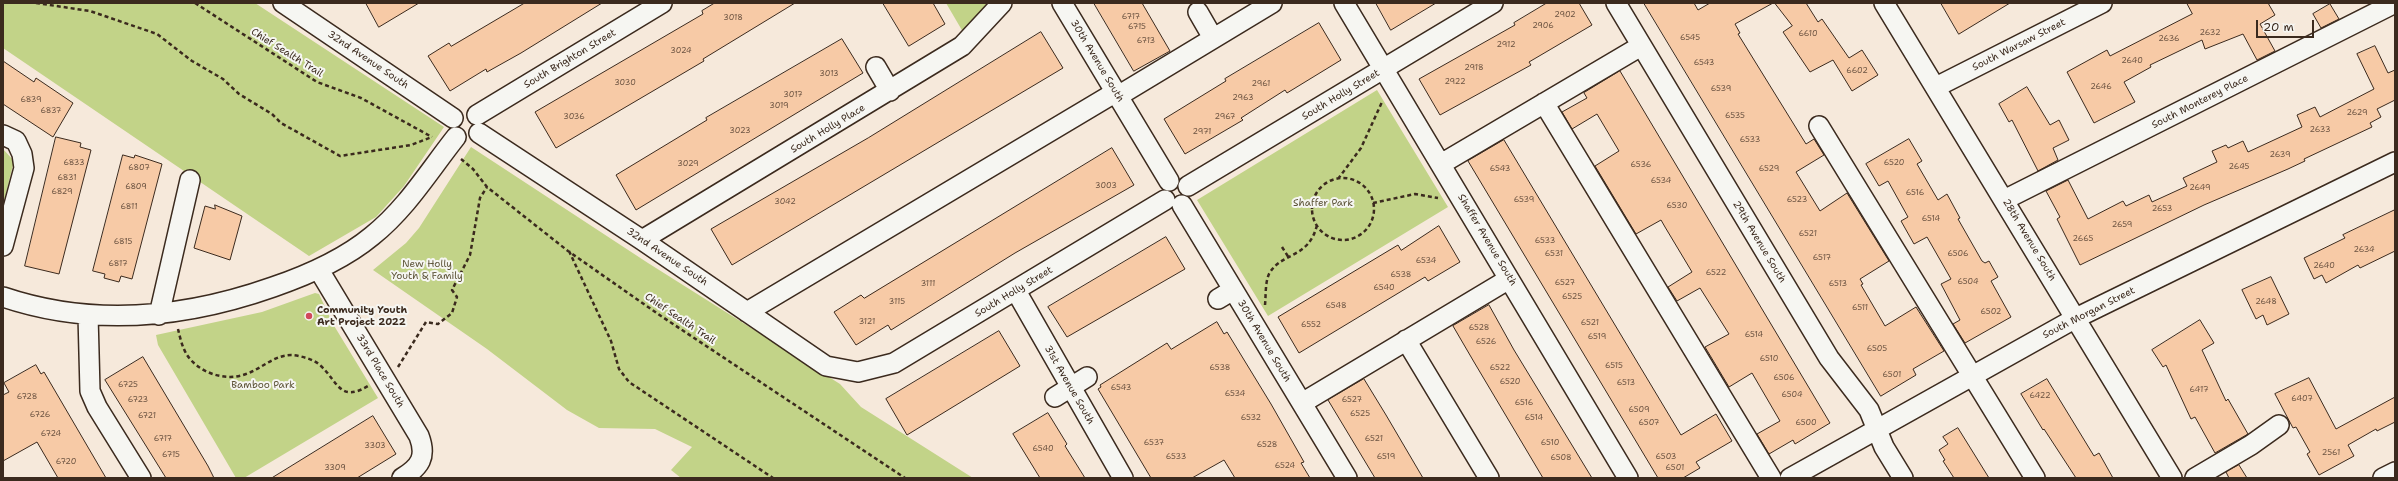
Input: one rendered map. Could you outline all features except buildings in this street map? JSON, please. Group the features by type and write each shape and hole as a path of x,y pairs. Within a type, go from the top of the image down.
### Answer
{"street":[{"name":"South Brighton Street","path":"446,139 470,140 478,124 662,3"},
{"name":"South Holly Place","path":"642,240 962,46 1002,3"},
{"name":"30th Avenue South","path":"1062,3 1169,181"},
{"path":"747,312 1272,3"},
{"name":"Shaffer Avenue South","path":"1344,3 1442,164 1628,478"},
{"name":"South Holly Street","path":"1188,186 1388,75 1493,3"},
{"name":"29th Avenue South","path":"1616,3 1829,358 1869,410 1884,446 1903,478"},
{"name":"28th Avenue South","path":"1884,3 2172,478"},
{"name":"South Warsaw Street","path":"1936,87 2102,3"},
{"name":"South Monterey Place","path":"2004,200 2395,3"},
{"name":"32nd Avenue South","path":"285,4 452,118"},
{"path":"1198,12 1213,38"},
{"path":"1442,164 1641,46"},
{"path":"876,67 890,91"},
{"path":"1544,103 1771,478"},
{"path":"3,297 48,309 88,315 167,314 240,299 319,270 367,240 392,218 426,180 451,128 452,118 455,114 464,110 478,124"},
{"name":"32nd Avenue South","path":"478,124 642,240 826,366 858,372"},
{"path":"1819,126 2035,478"},
{"path":"3,135 16,141 22,154 24,168 3,246"},
{"name":"South Morgan Street","path":"1790,478 2076,318 2395,162"},
{"path":"1180,179 1188,186 1189,197 1173,202 1163,190 1169,181 1180,179"},
{"path":"167,314 190,180"},
{"name":"30th Avenue South","path":"1173,202 1226,295 1262,338 1347,478"},
{"name":"South Holly Street","path":"858,372 894,363 1016,291 1173,202"},
{"name":"33rd Place South","path":"319,270 419,436 422,454 415,470 402,478"},
{"path":"1302,403 1509,279"},
{"name":"31st Avenue South","path":"1016,291 1062,392 1123,478"},
{"path":"88,315 90,391 97,407 141,478"},
{"path":"1406,340 1489,478"},
{"path":"1062,392 1087,378"},
{"path":"2196,478 2251,445 2279,425"},
{"path":"2384,478 2395,472"}],"path":[{"path":"36,3 90,11 157,34 192,61 223,79 239,94 272,114 281,123 340,156 411,145 432,137"},
{"name":"Chief Sealth Trail","path":"195,3 317,82 361,98 432,137 446,139"},
{"path":"1338,179 1361,148 1375,115 1388,75"},
{"name":"Chief Sealth Trail","path":"458,157 473,169 487,187 568,250 661,316 905,478"},
{"path":"1338,179 1352,179 1361,183 1368,190 1373,203 1373,217 1369,226 1354,238 1335,238 1326,234 1317,224 1313,210 1314,200 1324,184 1338,179"},
{"path":"167,314 186,354 200,367 216,375 237,377 256,370 279,356 296,355 316,362 334,383 347,392 361,391 395,372 426,322 438,324 452,313 457,297 452,290 470,255 480,198 487,187"},
{"path":"1373,203 1414,194 1464,202"},
{"path":"1262,338 1267,280 1277,266 1306,248 1314,236 1317,224"},
{"path":"1282,247 1289,258"},
{"path":"568,250 611,341 619,369 629,382 773,478"}],"green space":[{"path":"3,3 255,3 444,127 404,186 376,217 309,256 3,48"},
{"path":"946,3 990,3 963,32"},
{"name":"Shaffer Park","path":"1377,90 1448,207 1268,316 1197,200"},
{"name":"New Holly Youth & Family","path":"471,147 648,263 840,384 861,407 973,478 681,478 671,470 692,447 655,429 599,428 567,410 487,349 373,270 406,243 419,228"},
{"path":"3,149 14,161 3,205"},
{"name":"Bamboo Park","path":"315,293 319,294 333,324 378,398 244,478 236,478 158,345 156,335 262,312"}],"place":[{"name":"Community Youth Art Project 2022","path":"309,316"}]}
